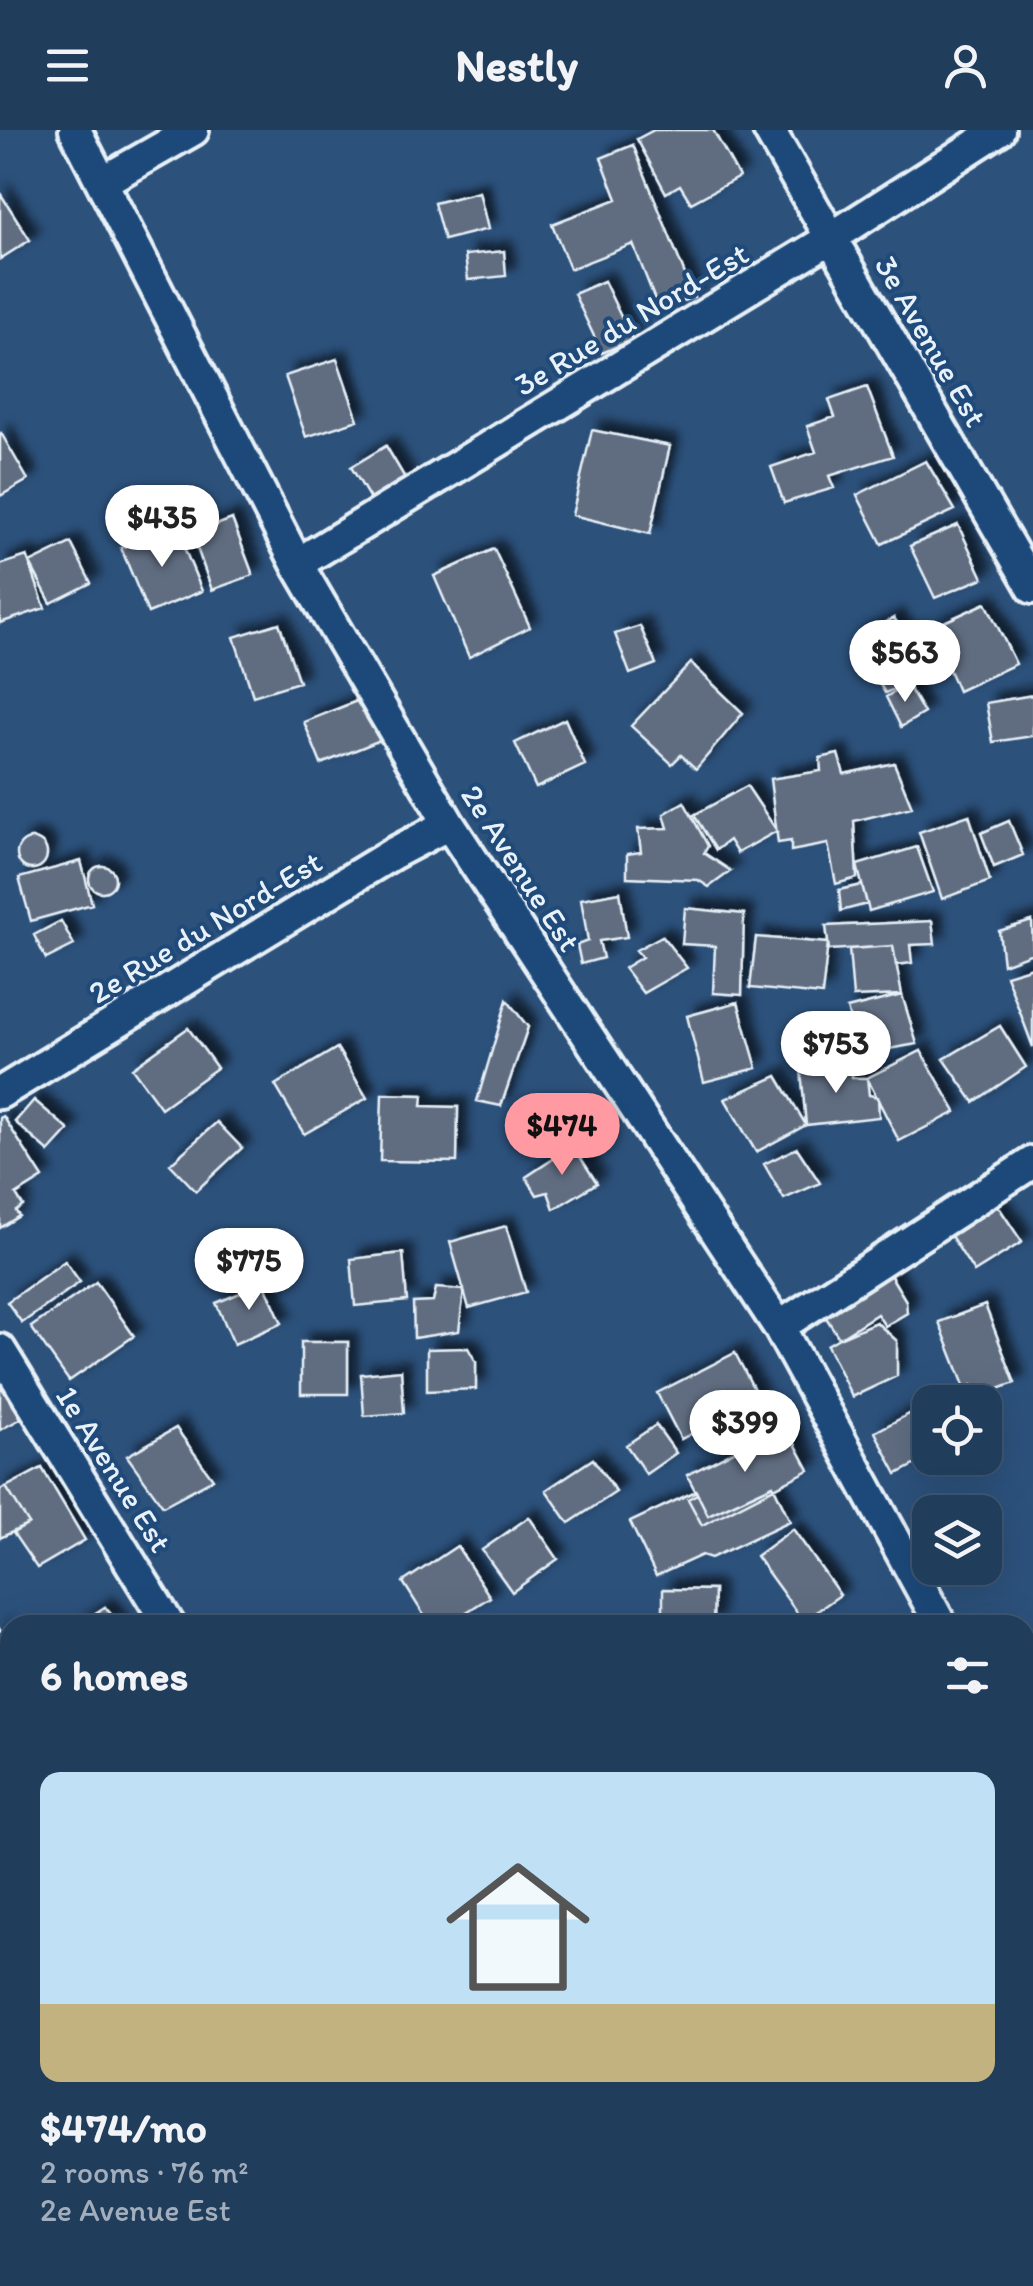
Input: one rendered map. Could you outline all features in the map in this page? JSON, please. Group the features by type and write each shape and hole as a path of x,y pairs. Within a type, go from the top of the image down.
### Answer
{"street":[{"name":"2e Avenue Est","path":"76,130 297,564 449,824 779,1327 935,1615"},
{"path":"102,182 193,130"},
{"name":"3e Avenue Est","path":"769,130 1033,588"},
{"name":"3e Rue du Nord-Est","path":"297,564 831,238 999,130"},
{"name":"2e Rue du Nord-Est","path":"0,1093 392,854 449,824"},
{"path":"779,1327 1033,1162"},
{"name":"1e Avenue Est","path":"0,1350 163,1615"}],"building":[{"path":"654,130 713,130 739,177 691,203 680,185 666,193 637,139"},
{"path":"633,145 694,297 659,310 633,244 570,269 552,224 617,199 601,158"},
{"path":"479,192 488,229 444,240 434,203"},
{"path":"0,193 30,240 0,259"},
{"path":"504,251 506,276 468,280 465,255"},
{"path":"604,281 632,340 602,353 574,294"},
{"path":"337,359 358,420 306,437 285,376"},
{"path":"867,387 893,456 829,476 834,488 784,503 771,467 816,452 807,426 835,417 829,400"},
{"path":"592,430 670,446 650,534 572,515"},
{"path":"0,434 28,480 0,496"},
{"path":"386,446 408,483 373,504 351,467"},
{"path":"926,461 955,510 882,544 857,495"},
{"path":"232,519 253,575 212,590 192,534"},
{"path":"958,525 983,578 935,598 910,546"},
{"path":"175,526 202,591 148,613 121,548"},
{"path":"71,543 91,583 51,603 30,563"},
{"path":"494,549 530,627 469,657 434,576"},
{"path":"27,556 45,608 0,623 0,565"},
{"path":"986,603 1016,664 958,691 931,628"},
{"path":"894,618 904,633 862,653 854,639"},
{"path":"279,623 299,682 253,696 234,637"},
{"path":"640,626 656,664 630,674 615,634"},
{"path":"910,637 932,673 885,693 864,658"},
{"path":"691,663 743,713 696,769 681,755 672,764 631,726"},
{"path":"907,684 924,713 901,727 886,697"},
{"path":"1033,695 1033,736 993,742 986,703"},
{"path":"367,697 383,739 321,764 304,722"},
{"path":"565,719 585,765 536,788 515,743"},
{"path":"838,754 844,774 894,763 912,807 854,821 857,878 836,884 828,844 791,851 791,841 778,843 770,779 821,771 820,758"},
{"path":"747,786 777,831 737,853 729,840 716,850 694,815"},
{"path":"684,802 708,846 704,853 731,871 709,887 698,880 627,877 627,854 641,852 638,829 668,828 664,814"},
{"path":"969,815 990,881 942,899 919,832"},
{"path":"1009,821 1023,855 994,867 981,833"},
{"path":"32,839 43,843 47,854 43,865 32,869 21,865 17,854 21,843"},
{"path":"917,847 933,892 869,911 857,865"},
{"path":"81,861 92,904 31,921 19,878"},
{"path":"102,866 111,870 115,879 111,888 102,892 93,888 89,879 93,870"},
{"path":"862,885 867,904 841,911 839,890"},
{"path":"620,892 627,937 599,941 603,958 581,964 577,945 588,941 581,899"},
{"path":"685,908 744,914 742,995 713,993 715,946 682,944"},
{"path":"61,921 74,945 46,959 34,935"},
{"path":"932,921 935,944 910,945 912,963 896,965 893,946 829,950 826,926"},
{"path":"1032,921 1033,953 1003,964 999,931"},
{"path":"662,936 687,968 643,993 624,968 642,957 636,950"},
{"path":"756,937 828,943 822,995 750,988"},
{"path":"893,946 902,995 853,997 849,949"},
{"path":"1033,967 1033,1047 1006,975"},
{"path":"902,995 917,1044 860,1054 847,1009"},
{"path":"507,1000 528,1027 501,1106 477,1101"},
{"path":"738,1002 757,1068 704,1082 687,1016"},
{"path":"1000,1026 1026,1067 974,1102 944,1059"},
{"path":"188,1028 217,1068 161,1108 132,1068"},
{"path":"337,1048 367,1098 304,1134 275,1085"},
{"path":"921,1051 956,1112 899,1141 867,1078"},
{"path":"852,1064 852,1078 867,1078 869,1095 878,1097 879,1117 806,1125 801,1069"},
{"path":"777,1076 806,1125 756,1152 725,1099"},
{"path":"382,1094 423,1095 422,1106 458,1107 457,1162 380,1161"},
{"path":"34,1100 69,1130 49,1152 15,1122"},
{"path":"3,1116 43,1178 16,1195 23,1206 16,1211 19,1216 0,1228 0,1118"},
{"path":"217,1122 242,1148 196,1191 170,1164"},
{"path":"573,1146 597,1183 554,1209 548,1192 537,1195 526,1177"},
{"path":"797,1148 820,1183 784,1199 764,1164"},
{"path":"998,1206 1022,1242 974,1272 951,1236"},
{"path":"506,1226 526,1292 469,1308 450,1242"},
{"path":"403,1253 407,1301 355,1306 351,1259"},
{"path":"65,1261 80,1282 22,1323 7,1302"},
{"path":"886,1268 906,1301 907,1313 885,1326 877,1314 839,1338 820,1308"},
{"path":"96,1282 134,1336 69,1381 31,1327"},
{"path":"264,1283 282,1323 234,1344 216,1303"},
{"path":"436,1288 464,1290 459,1331 414,1338 413,1303 433,1302"},
{"path":"985,1305 1015,1383 1002,1388 964,1385 939,1322"},
{"path":"876,1322 897,1341 897,1376 852,1397 827,1345"},
{"path":"301,1342 348,1342 348,1394 301,1394"},
{"path":"468,1348 476,1362 476,1389 427,1391 427,1349"},
{"path":"735,1353 759,1399 681,1439 657,1393"},
{"path":"401,1370 404,1413 364,1416 361,1374"},
{"path":"0,1385 22,1418 0,1430"},
{"path":"912,1412 912,1466 897,1474 875,1432"},
{"path":"656,1425 676,1453 646,1474 626,1445"},
{"path":"785,1425 809,1470 702,1525 688,1499 697,1494 687,1475"},
{"path":"176,1428 213,1479 163,1506 127,1456"},
{"path":"593,1459 616,1492 569,1523 546,1490"},
{"path":"42,1468 85,1540 37,1568 13,1533 29,1524 6,1487"},
{"path":"773,1485 790,1521 711,1558 702,1555 656,1576 630,1522 696,1491 708,1515"},
{"path":"6,1487 29,1524 0,1538 0,1490"},
{"path":"529,1517 558,1559 512,1592 482,1550"},
{"path":"793,1529 840,1595 812,1615 799,1615 756,1556"},
{"path":"457,1546 490,1597 462,1615 424,1615 403,1582"},
{"path":"663,1589 714,1590 713,1615 663,1615"},
{"path":"105,1607 112,1615 93,1615"}]}
